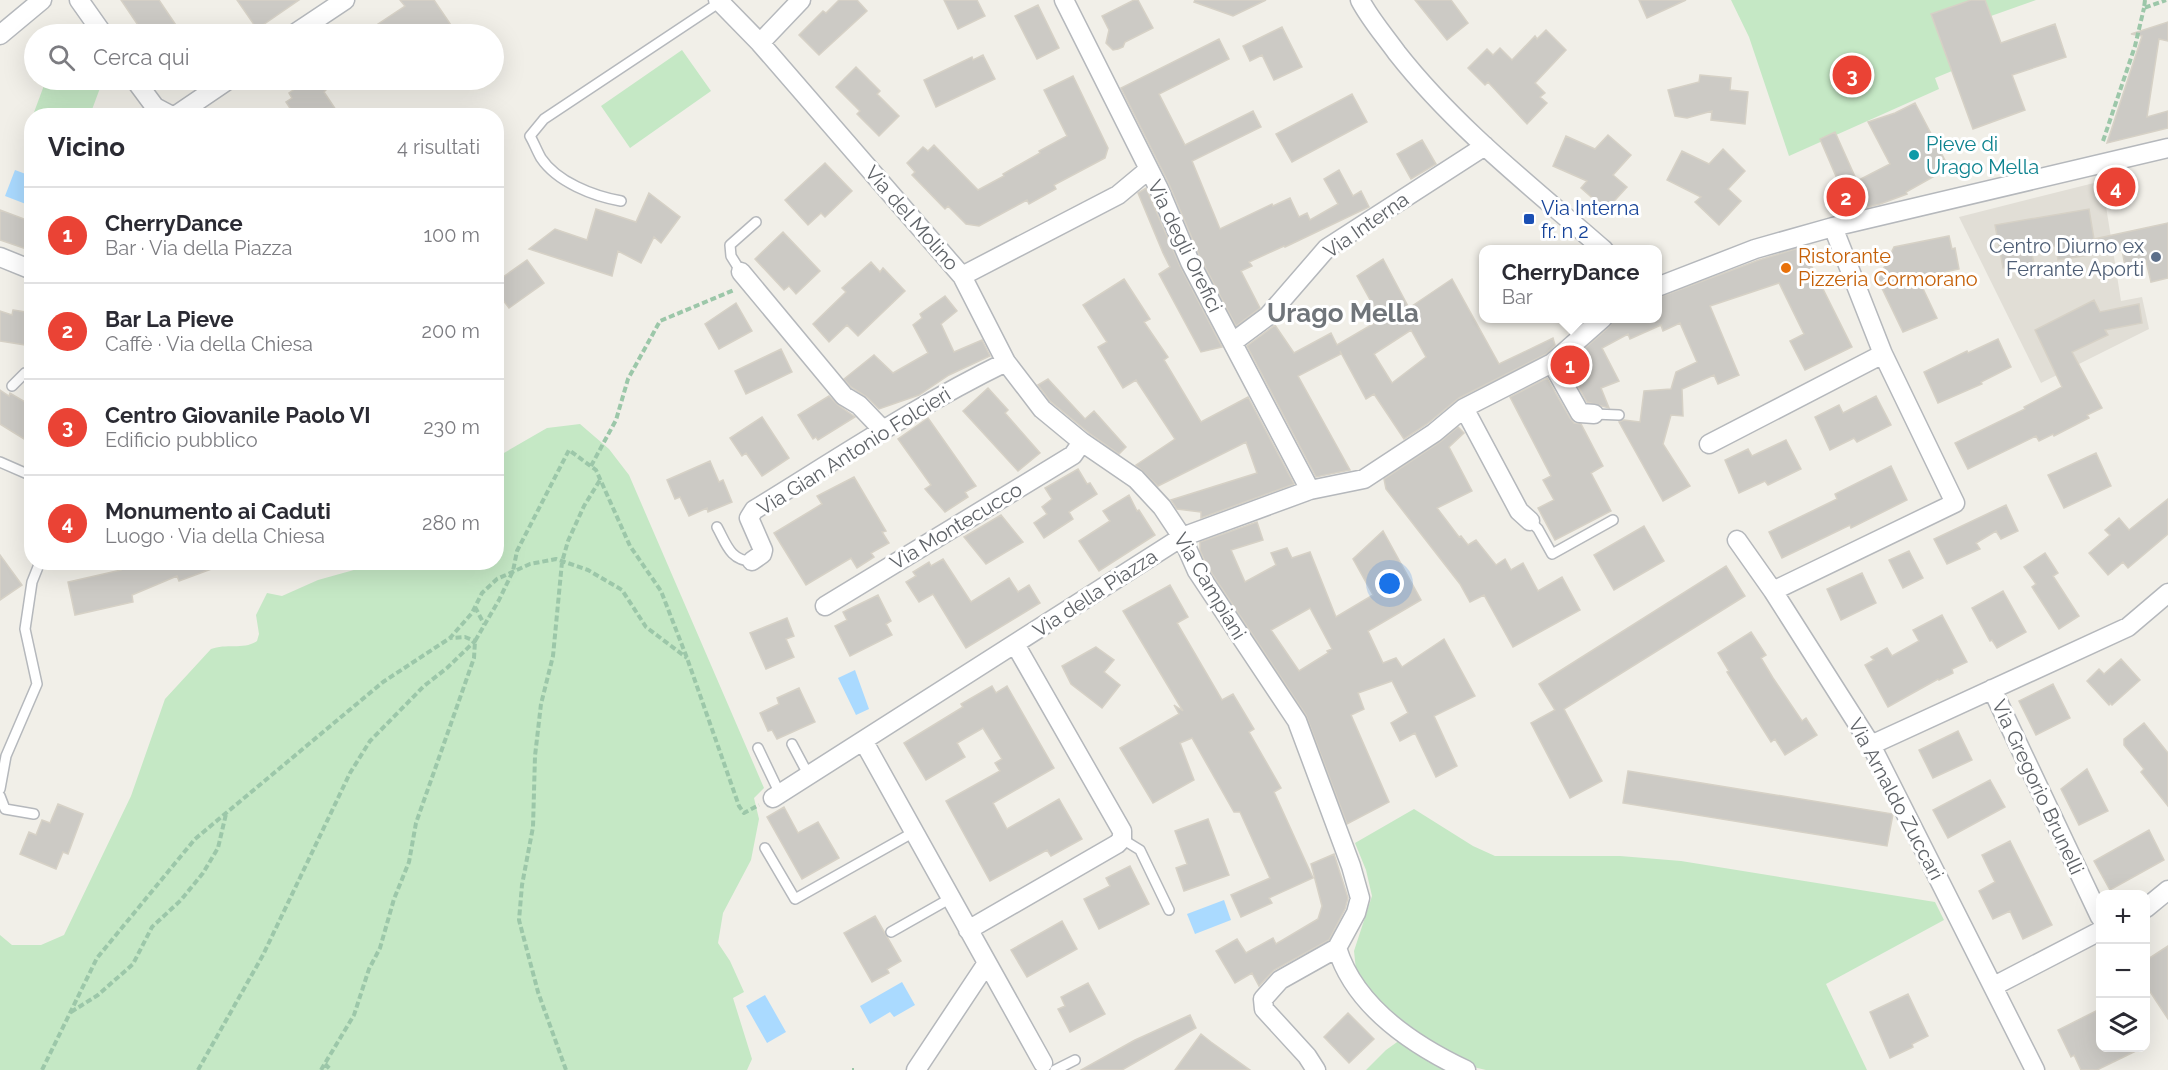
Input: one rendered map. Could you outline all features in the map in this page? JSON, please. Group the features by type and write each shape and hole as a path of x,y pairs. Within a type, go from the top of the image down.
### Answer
{"street":[{"path":"0,35 42,0"},
{"path":"79,0 97,24"},
{"path":"309,24 345,0"},
{"path":"760,43 801,0"},
{"name":"Via degli Orefici","path":"1064,0 1159,189 1190,262 1310,490"},
{"path":"1360,0 1368,16 1417,77 1485,146 1599,245"},
{"name":"Via del Molino","path":"719,1 760,43 962,276 1118,195 1148,170"},
{"path":"142,90 157,108"},
{"path":"186,108 213,90"},
{"name":"Via Interna","path":"1233,342 1269,316 1327,248 1485,146"},
{"path":"1662,285 1755,249 1833,227 2168,148"},
{"path":"1773,591 1955,503 1883,354 1833,227"},
{"path":"0,258 24,267"},
{"name":"Via Campiani","path":"962,276 1005,363 1042,409 1082,442 1136,479 1162,507 1182,537 1197,571 1297,721 1359,891 1360,898 1356,913 1337,948"},
{"path":"742,279 844,396 859,405 883,430"},
{"name":"Via della Piazza","path":"777,796 1182,537 1310,490 1364,479 1434,433 1464,408 1552,363 1597,323"},
{"path":"1709,444 1883,354"},
{"name":"Via Gian Antonio Folcieri","path":"752,561 762,554 763,550 749,518 754,510 883,430 970,380 1005,363"},
{"path":"1552,363 1580,413 1594,414"},
{"path":"1464,408 1519,511 1530,520"},
{"name":"Via Montecucco","path":"825,606 1073,455 1082,442"},
{"name":"Via Arnaldo Zuccari","path":"1737,540 1773,591 1871,745 2035,1070"},
{"name":"Via Gregorio Brunelli","path":"1871,745 2128,627 2168,593"},
{"path":"968,930 1122,839 1122,831 1015,644"},
{"name":"Via Gregorio Brunelli","path":"1992,689 2096,909"},
{"path":"864,742 968,930 1049,1068"},
{"path":"2150,904 2168,890"},
{"path":"1994,986 2096,933"},
{"path":"1316,1070 1307,1056 1263,1009 1263,999 1280,980 1337,948 1343,967 1364,1000 1427,1050 1466,1070"},
{"path":"916,1070 987,963"}],"lane":[{"path":"621,201 602,198 571,185 542,160 530,136 544,119 719,1"},
{"path":"742,279 731,256 730,245 756,222"},
{"path":"12,386 24,374"},
{"path":"1594,414 1619,415"},
{"path":"0,462 24,472"},
{"path":"1530,520 1538,529 1552,554 1613,520"},
{"path":"717,527 733,555 742,561 752,561"},
{"path":"0,789 6,756 37,684 26,629 32,582 37,570"},
{"path":"792,744 809,776"},
{"path":"758,748 777,796"},
{"path":"0,796 5,809 34,814"},
{"path":"765,848 795,899 914,832"},
{"path":"1122,839 1140,850 1168,909"},
{"path":"891,932 951,898"},
{"path":"1049,1068 1075,1060"}],"path":[{"path":"2103,141 2135,46 2145,0"},
{"path":"2144,8 2166,0"},
{"path":"591,466 616,420 628,379 660,321 742,279"},
{"path":"198,1070 263,955 350,773 369,741 424,686 475,641 513,571 517,551 569,450 596,470 630,546 661,591 739,806 744,813"},
{"path":"566,1070 538,992 519,920 522,885 533,827 536,746 541,704 553,656 562,562 568,541 584,506 600,479"},
{"path":"42,1070 98,958 195,839 382,682 450,638 472,613 482,593 496,579 530,564 556,560 588,570 622,590 646,627 687,658"},
{"path":"475,607 484,625"},
{"path":"450,638 465,637 475,641"},
{"path":"321,1070 354,1015 369,969 380,948 394,899 409,862 416,823 474,658 475,641"},
{"path":"70,1013 98,995 133,964 152,927 181,900 204,873 218,848 226,813"},
{"path":"324,1064 331,1070"}],"shaded area":[{"path":"2102,181 2121,301 2142,297 2149,329 2041,383 1959,217"}],"green space":[{"path":"1731,0 1971,0 1952,71 1935,78 1939,89 1789,156 1749,37"},
{"path":"1985,0 2036,0 1991,16"},
{"path":"682,50 711,91 630,148 601,106"},
{"path":"42,90 99,90 93,108 36,108"},
{"path":"580,424 609,449 629,475 764,788 754,798 759,819 751,860 723,913 718,943 730,961 744,992 733,998 752,1059 747,1070 0,1070 0,935 12,945 41,945 64,935 131,796 165,699 211,649 252,644 257,641 259,634 256,615 267,593 282,596 318,580 354,570 504,570 504,453 547,428"},
{"path":"1414,809 1473,846 1495,856 1620,856 1681,861 1935,902 1944,920 1826,984 1867,1070 1486,1070 1469,1066 1425,1040 1371,997 1356,970 1354,951 1372,896 1366,870 1355,843"},
{"path":"1400,1040 1445,1070 1366,1070"}],"water":[{"path":"15,170 24,173 24,203 5,196"},
{"path":"855,670 869,709 856,715 838,678"},
{"path":"1224,900 1231,920 1195,934 1187,914"},
{"path":"902,982 915,1005 894,1017 890,1012 870,1024 860,1006"},
{"path":"765,995 786,1032 767,1043 746,1006"}],"building":[{"path":"121,0 159,0 175,24 137,24"},
{"path":"237,0 299,0 264,24 254,24"},
{"path":"400,0 434,0 450,24 378,24 405,6"},
{"path":"839,0 857,0 867,11 819,55 799,35 823,11 826,13"},
{"path":"944,0 977,0 985,16 958,29"},
{"path":"1138,0 1153,28 1125,42 1123,47 1113,50 1106,43 1109,30 1102,16"},
{"path":"1195,0 1266,0 1233,16 1194,2"},
{"path":"1415,0 1451,0 1468,23 1447,40"},
{"path":"1639,0 1686,0 1647,18"},
{"path":"1971,0 1985,0 2001,43 2055,24 2066,57 2012,75 2025,110 1973,129 1931,14"},
{"path":"1038,5 1059,48 1037,59 1015,16"},
{"path":"2168,22 2168,41 2159,39 2147,117 2168,111 2168,128 2107,143 2142,36 2131,34"},
{"path":"1282,27 1302,67 1274,80 1262,55 1250,61 1243,46"},
{"path":"1546,30 1566,50 1535,83 1545,93 1540,97 1547,103 1527,124 1488,82 1485,85 1468,68 1487,49 1493,55 1500,48 1512,60 1535,36 1537,39"},
{"path":"1219,39 1229,59 1159,94 1185,145 1253,111 1261,127 1192,161 1220,229 1272,204 1273,206 1290,198 1299,217 1307,213 1310,220 1338,204 1324,179 1339,170 1353,196 1361,191 1369,207 1249,262 1252,266 1241,271 1260,308 1236,326 1200,257 1169,184 1121,88"},
{"path":"983,55 995,79 936,107 924,80 972,57 973,60"},
{"path":"856,67 880,91 877,94 899,116 879,136 857,114 860,111 836,87"},
{"path":"1700,75 1731,78 1730,90 1748,92 1745,124 1711,120 1712,111 1687,118 1675,116 1668,90 1699,82"},
{"path":"1073,76 1108,148 1105,158 1054,185 1056,189 1029,204 1027,200 979,226 966,224 948,206 945,209 912,175 915,172 907,163 923,147 928,151 934,145 978,190 1004,176 1003,174 1040,153 1039,151 1067,136 1044,90"},
{"path":"293,90 326,90 324,92 335,108 290,108 286,102 292,98 289,93"},
{"path":"1352,94 1367,122 1292,162 1276,134"},
{"path":"1915,103 1949,168 1906,192 1907,194 1851,211 1820,139 1835,132 1857,181 1890,164 1868,122"},
{"path":"1608,135 1631,155 1613,175 1627,187 1606,210 1581,188 1587,181 1553,166 1566,136 1595,149"},
{"path":"1422,140 1436,164 1411,179 1397,154"},
{"path":"1723,149 1745,171 1728,189 1741,201 1719,225 1695,202 1701,197 1667,180 1682,151 1709,164"},
{"path":"825,163 852,191 825,217 821,213 808,225 785,200"},
{"path":"1146,188 1180,266 1222,347 1201,352 1159,274 1170,267 1138,193"},
{"path":"649,193 680,217 661,243 654,237 641,263 618,251 612,276 529,249 555,229 587,240 596,209 636,222"},
{"path":"2089,209 2094,239 2168,223 2168,278 2151,282 2146,261 2125,266 2122,250 2058,260 2056,247 2063,245 2031,250 2034,263 2003,268 1995,225"},
{"path":"0,210 24,219 24,248 0,240"},
{"path":"783,232 820,271 796,294 789,286 784,290 755,259"},
{"path":"1949,236 1952,249 1955,248 1959,269 1918,278 1937,318 1903,332 1878,280 1894,247"},
{"path":"1802,247 1852,347 1805,370 1790,341 1804,334 1779,283 1710,306 1739,375 1718,384 1714,375 1682,389 1683,416 1671,415 1663,444 1690,486 1663,501 1619,422 1624,420 1640,422 1644,391 1671,389 1676,372 1697,362 1680,323 1663,331 1661,325 1630,339 1628,334 1602,348 1619,381 1601,388 1609,408 1587,402 1566,365 1612,323 1662,323 1662,296 1759,260"},
{"path":"1383,259 1409,308 1452,279 1499,364 1553,338 1555,345 1546,354 1459,398 1404,439 1374,394 1366,399 1340,351 1341,354 1298,376 1350,470 1316,477 1247,346 1275,325 1294,353 1331,333 1337,345 1373,324 1371,320 1379,316 1357,276","holes":["1411,330 1426,357 1392,383 1374,354"]},
{"path":"527,260 544,283 509,308 504,301 504,276"},
{"path":"871,262 880,272 883,268 905,291 858,336 847,325 829,342 813,324 846,292 842,288"},
{"path":"1124,279 1150,319 1144,322 1168,357 1164,360 1201,422 1248,397 1294,484 1201,518 1201,512 1177,509 1171,500 1257,473 1246,442 1158,486 1136,465 1175,439 1136,380 1123,388 1098,347 1107,342 1083,305"},
{"path":"945,296 957,311 941,324 954,352 982,340 990,356 949,375 919,395 879,409 844,379 874,355 893,373 928,353 913,325 922,318 920,314"},
{"path":"2094,300 2100,312 2139,304 2142,323 2105,330 2108,335 2072,352 2102,408 2087,415 2089,418 2054,436 2053,434 2039,441 2036,436 1968,469 1955,443 2025,409 2024,407 2062,387 2035,330"},
{"path":"736,303 752,331 719,349 705,324"},
{"path":"13,310 24,312 24,345 0,341 0,311 12,315"},
{"path":"1998,339 2011,367 1981,382 1982,384 1938,403 1924,372"},
{"path":"781,349 792,372 746,394 735,371"},
{"path":"1547,378 1570,418 1574,423 1581,424 1603,466 1591,473 1611,511 1555,540 1538,508 1554,500 1543,480 1551,476 1510,397"},
{"path":"1048,379 1085,419 1094,411 1126,447 1119,454 1050,401 1038,385"},
{"path":"988,388 1008,410 1005,413 1040,453 1018,471 963,411"},
{"path":"0,390 24,401 24,439 0,424"},
{"path":"829,396 855,417 818,440 816,437 813,439 798,415"},
{"path":"1876,396 1891,425 1857,442 1854,438 1830,450 1815,417 1839,405 1843,413"},
{"path":"762,417 789,458 762,476 746,453 742,456 730,438"},
{"path":"928,418 976,486 965,492 968,497 945,512 925,489 931,485 898,439"},
{"path":"1458,427 1464,433 1449,447 1472,491 1437,508 1459,537 1461,536 1468,545 1476,540 1496,565 1505,559 1511,570 1523,563 1538,591 1562,577 1580,610 1513,647 1484,595 1470,602 1460,584 1386,489 1384,479 1440,442"},
{"path":"1786,440 1801,469 1768,485 1765,481 1739,493 1725,460 1748,449 1752,456"},
{"path":"2096,453 2111,486 2064,508 2048,475"},
{"path":"710,461 719,482 723,480 732,502 708,512 707,508 689,516 680,497 675,499 667,480"},
{"path":"1891,466 1907,500 1851,528 1850,525 1782,558 1769,532 1837,499 1835,494"},
{"path":"1078,469 1087,484 1090,483 1097,494 1069,512 1073,519 1044,538 1034,523 1047,514 1042,507 1052,499 1045,488"},
{"path":"854,477 886,531 882,532 889,543 871,553 874,557 857,568 851,558 806,585 774,533 822,504 817,496"},
{"path":"1129,495 1137,511 1139,510 1155,535 1099,571 1079,541 1110,521 1103,511"},
{"path":"2168,499 2168,534 2128,568 2123,562 2108,575 2089,553 2110,535 2105,530 2119,518 2129,530"},
{"path":"2006,505 2018,531 2001,539 1996,531 1976,543 1980,549 1947,564 1934,539"},
{"path":"1001,515 1023,542 986,564 964,537"},
{"path":"1257,522 1263,540 1231,550 1245,582 1276,565 1271,553 1287,548 1292,558 1310,552 1336,617 1373,595 1353,559 1383,531 1421,600 1368,631 1383,663 1396,658 1402,667 1444,639 1475,696 1434,716 1457,766 1436,777 1415,733 1400,741 1391,723 1408,713 1392,681 1358,693 1364,709 1351,715 1389,802 1347,824 1306,715 1207,566 1200,550 1200,542","holes":["1310,608 1332,649 1299,671 1271,630"]},
{"path":"1644,526 1664,561 1614,590 1594,555"},
{"path":"1909,551 1923,578 1903,588 1889,560"},
{"path":"2045,553 2058,573 2053,576 2079,616 2059,629 2032,587 2036,584 2024,567"},
{"path":"0,555 22,585 0,600"},
{"path":"943,559 971,602 1009,578 1018,592 1029,585 1040,603 966,648 933,594 919,602 906,582 916,576 913,572 929,562 931,566"},
{"path":"1726,566 1745,596 1564,709 1602,781 1570,798 1531,723 1555,710 1539,684"},
{"path":"121,570 209,570 179,581 177,576 132,595 133,602 75,615 68,582"},
{"path":"1862,573 1876,603 1841,620 1827,589"},
{"path":"1170,585 1188,617 1177,623 1222,700 1233,694 1254,729 1249,732 1281,788 1274,792 1313,878 1269,898 1272,903 1241,917 1231,895 1270,878 1240,812 1234,812 1192,738 1180,743 1194,780 1153,803 1120,748 1179,714 1174,705 1183,711 1123,611"},
{"path":"2003,591 2026,632 1997,648 1992,640 1990,641 1972,608"},
{"path":"878,595 891,621 886,624 892,635 850,656 835,626 847,620 843,612"},
{"path":"1942,615 1967,662 1952,669 1953,673 1888,707 1865,665 1874,660 1871,657 1887,648 1892,656 1919,641 1913,630"},
{"path":"787,618 794,636 786,639 794,657 766,669 750,633"},
{"path":"1751,632 1766,655 1761,658 1773,678 1802,721 1806,718 1817,735 1785,755 1775,739 1771,742 1727,672 1729,671 1718,653"},
{"path":"1096,647 1114,660 1104,672 1120,685 1102,708 1071,684 1062,666"},
{"path":"2121,659 2140,680 2112,705 2110,703 2109,705 2087,681 2099,669 2104,674"},
{"path":"2053,684 2070,718 2036,735 2019,701"},
{"path":"992,686 996,693 1007,686 1054,768 993,803 1007,829 1059,799 1082,839 1051,856 1047,850 990,881 946,801 1000,771 995,763 1002,759 983,728 957,743 965,757 926,780 904,743 963,707 961,704"},
{"path":"799,688 815,722 777,739 772,730 768,731 760,713 779,704 777,698"},
{"path":"2144,723 2168,753 2168,806 2141,772 2144,769 2124,745 2124,739"},
{"path":"1958,731 1972,760 1933,778 1919,750"},
{"path":"2087,769 2108,811 2079,825 2061,789"},
{"path":"1628,771 1893,814 1887,846 1623,803"},
{"path":"1990,780 2005,807 1948,838 1933,810"},
{"path":"58,804 83,814 68,854 63,852 56,869 20,854 29,832 36,835 42,820 50,823"},
{"path":"784,807 798,833 818,822 839,858 802,879 767,817"},
{"path":"1208,819 1229,875 1184,891 1176,868 1187,864 1175,831"},
{"path":"2149,830 2164,860 2110,890 2094,861"},
{"path":"2010,841 2052,925 2023,939 2010,911 1993,919 1979,891 1995,882 1982,855"},
{"path":"1334,854 1348,898 1345,909 1329,940 1274,970 1259,986 1252,973 1235,983 1216,951 1237,939 1246,953 1273,938 1276,944 1318,919 1322,906 1311,864"},
{"path":"1130,866 1149,904 1099,929 1084,899 1110,886 1106,878"},
{"path":"875,916 901,961 887,969 889,973 872,982 844,933"},
{"path":"1062,921 1077,949 1027,977 1011,950"},
{"path":"2168,946 2168,1019 2150,992 2150,958"},
{"path":"1088,983 1105,1014 1070,1032 1058,1009 1065,1006 1061,997"},
{"path":"1908,994 1928,1036 1912,1044 1913,1047 1890,1058 1870,1012"},
{"path":"2096,1011 2096,1052 2134,1052 2097,1070 2081,1070 2074,1055 2071,1057 2058,1030"},
{"path":"1348,1013 1374,1039 1349,1063 1324,1037"},
{"path":"1190,1015 1196,1028 1122,1070 1081,1070 1135,1040"},
{"path":"1201,1034 1211,1042 1250,1070 1175,1070"}],"place":[{"name":"Centro Giovanile Paolo VI","path":"1852,75"},
{"name":"Pieve di Urago Mella","path":"1914,155"},
{"name":"Monumento ai Caduti","path":"2116,187"},
{"name":"Bar La Pieve","path":"1846,197"},
{"name":"Via Interna fr. n 2","path":"1529,219"},
{"name":"Centro Diurno ex Ferrante Aporti","path":"2156,257"},
{"name":"Ristorante Pizzeria Cormorano","path":"1786,268"},
{"name":"CherryDance","path":"1570,365"}],"district":[{"name":"Urago Mella","path":"1343,313"}]}
